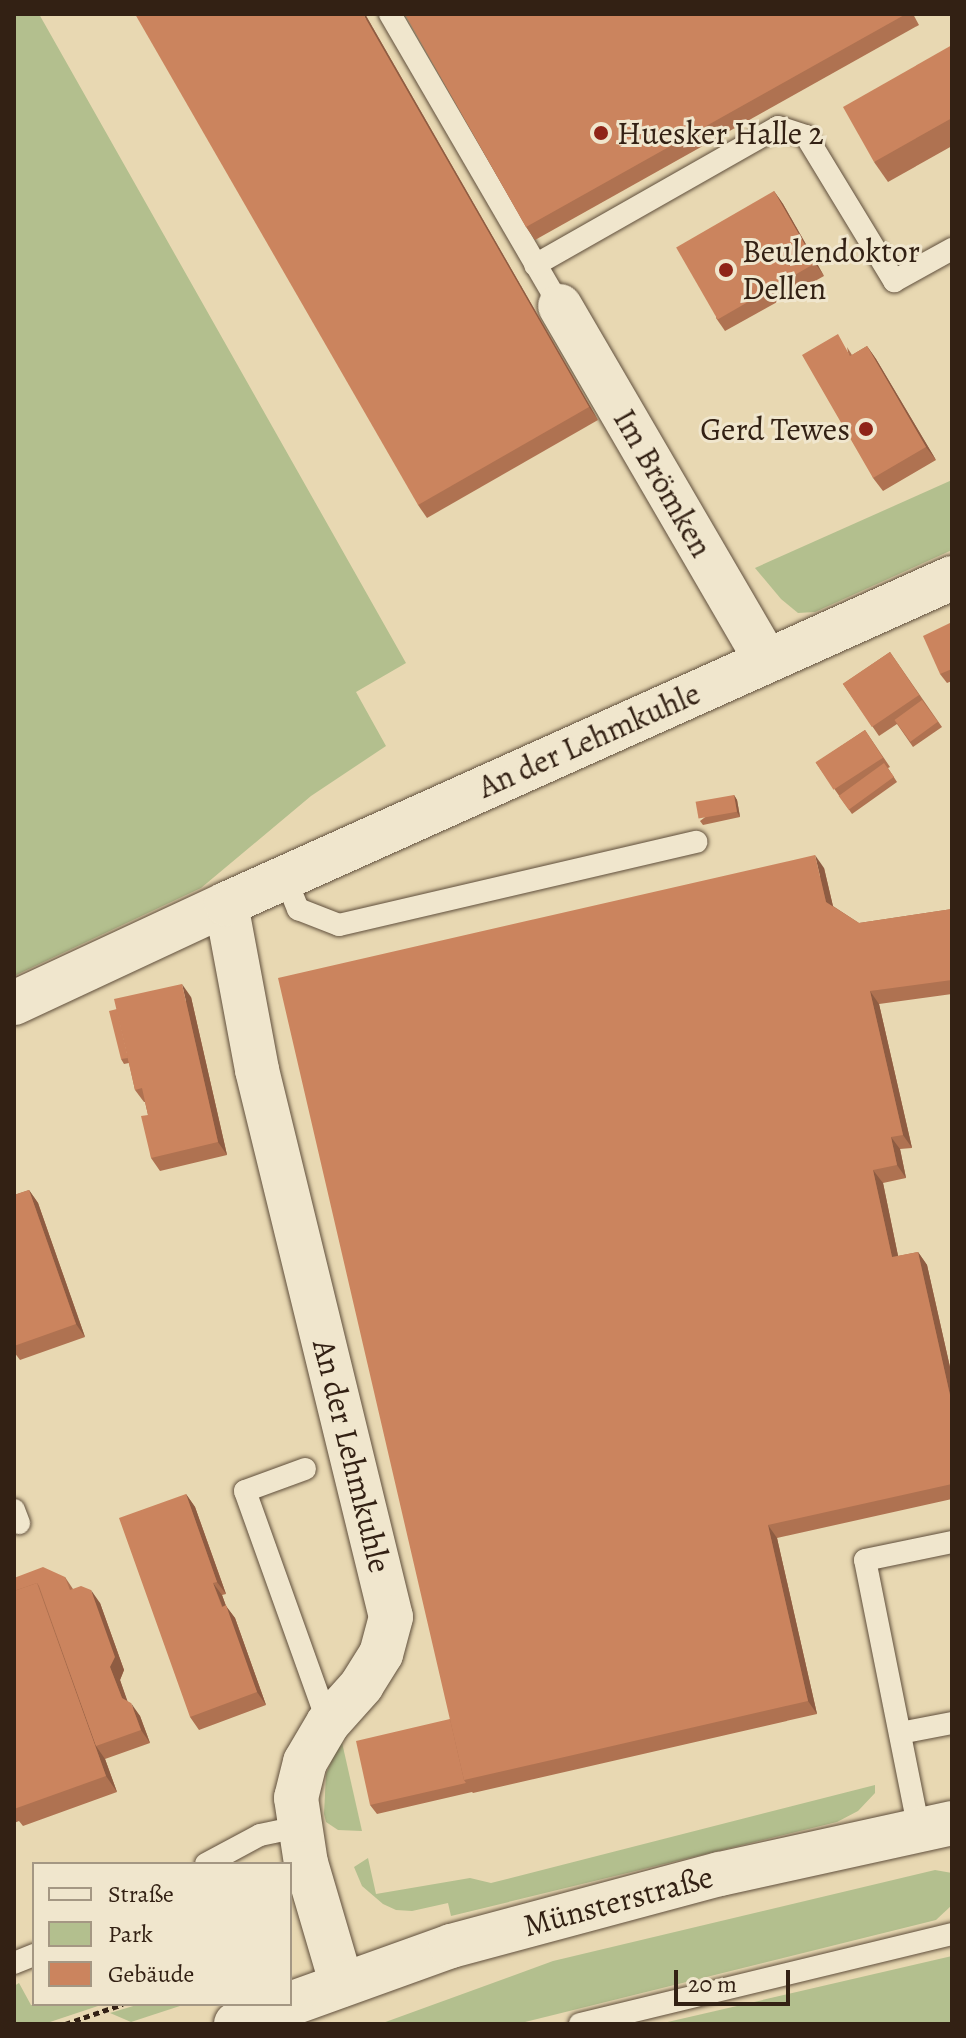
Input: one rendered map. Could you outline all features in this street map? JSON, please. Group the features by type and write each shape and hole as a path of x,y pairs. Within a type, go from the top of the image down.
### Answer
{"street":[{"name":"Im Brömken","path":"560,306 766,660"},
{"name":"An der Lehmkuhle","path":"14,1003 285,877 952,578"},
{"name":"An der Lehmkuhle","path":"226,904 257,1070 391,1617 381,1654 362,1685 328,1723 305,1762 296,1798 298,1827 342,1985"},
{"name":"Münsterstraße","path":"292,2003 496,1934 720,1874 936,1827"},
{"name":"Münsterstraße","path":"236,2024 285,2006"}],"lane":[{"path":"390,14 560,306"},
{"path":"535,265 778,127 806,136 894,281 952,249"},
{"path":"285,877 298,909 339,925 697,842"},
{"path":"305,1469 245,1491 328,1723"},
{"path":"936,1827 900,1733 865,1560 952,1542"},
{"path":"900,1733 952,1723"},
{"path":"210,1862 260,1835 298,1827"},
{"path":"580,2024 952,1934"}],"path":[{"path":"65,2024 117,2006"}],"green space":[{"path":"14,14 39,14 406,663 356,692 386,746 311,796 201,888 14,976"},
{"path":"952,480 952,550 815,612 798,613 781,599 755,568"},
{"path":"341,1738 362,1831 338,1830 326,1822 324,1814 326,1774"},
{"path":"875,1785 875,1793 858,1811 837,1822 451,1916 448,1903 412,1911 396,1910 383,1904 362,1886 354,1867 368,1858 376,1894 470,1878 491,1883"},
{"path":"935,1870 952,1873 952,1905 936,1920 517,2024 380,2024 553,1961"},
{"path":"952,1956 952,2024 659,2024"},
{"path":"19,1983 32,2006 98,2006 44,2024 14,2024 14,1986"},
{"path":"133,2006 180,2006 131,2022 110,2013"}],"building":[{"path":"135,14 363,14 589,407 418,505"},
{"name":"Huesker Halle 2","path":"405,14 906,14 526,227"},
{"path":"952,45 952,118 874,162 843,107"},
{"path":"774,191 816,263 718,319 676,248"},
{"path":"838,334 850,356 867,346 926,447 873,478 802,355"},
{"path":"952,622 952,669 940,674 923,636"},
{"path":"890,652 919,695 872,727 843,684"},
{"path":"922,700 938,722 910,742 894,720"},
{"path":"865,730 883,758 833,790 816,762"},
{"path":"884,763 894,777 849,810 839,796"},
{"path":"734,795 737,812 699,819 696,802"},
{"path":"815,855 826,902 859,923 952,909 952,980 870,991 903,1135 891,1137 897,1165 873,1170 892,1257 918,1252 952,1404 952,1484 768,1525 808,1701 464,1780 278,978"},
{"path":"182,984 218,1142 151,1158 141,1116 148,1115 142,1088 135,1090 114,999"},
{"path":"117,1009 128,1058 121,1059 109,1011"},
{"path":"29,1190 76,1324 14,1346 14,1195"},
{"path":"186,1494 217,1582 213,1583 222,1607 226,1605 257,1692 190,1717 119,1518"},
{"path":"43,1567 65,1577 70,1590 81,1586 91,1590 115,1657 110,1667 122,1698 131,1703 141,1730 96,1746 39,1586 37,1583 14,1591 14,1578"},
{"path":"37,1583 106,1776 14,1809 14,1591"},
{"path":"450,1719 466,1783 370,1805 356,1741"}],"place":[{"name":"Huesker Halle 2","path":"601,133"},
{"name":"Beulendoktor Dellen","path":"726,270"},
{"name":"Gerd Tewes","path":"866,429"}]}
